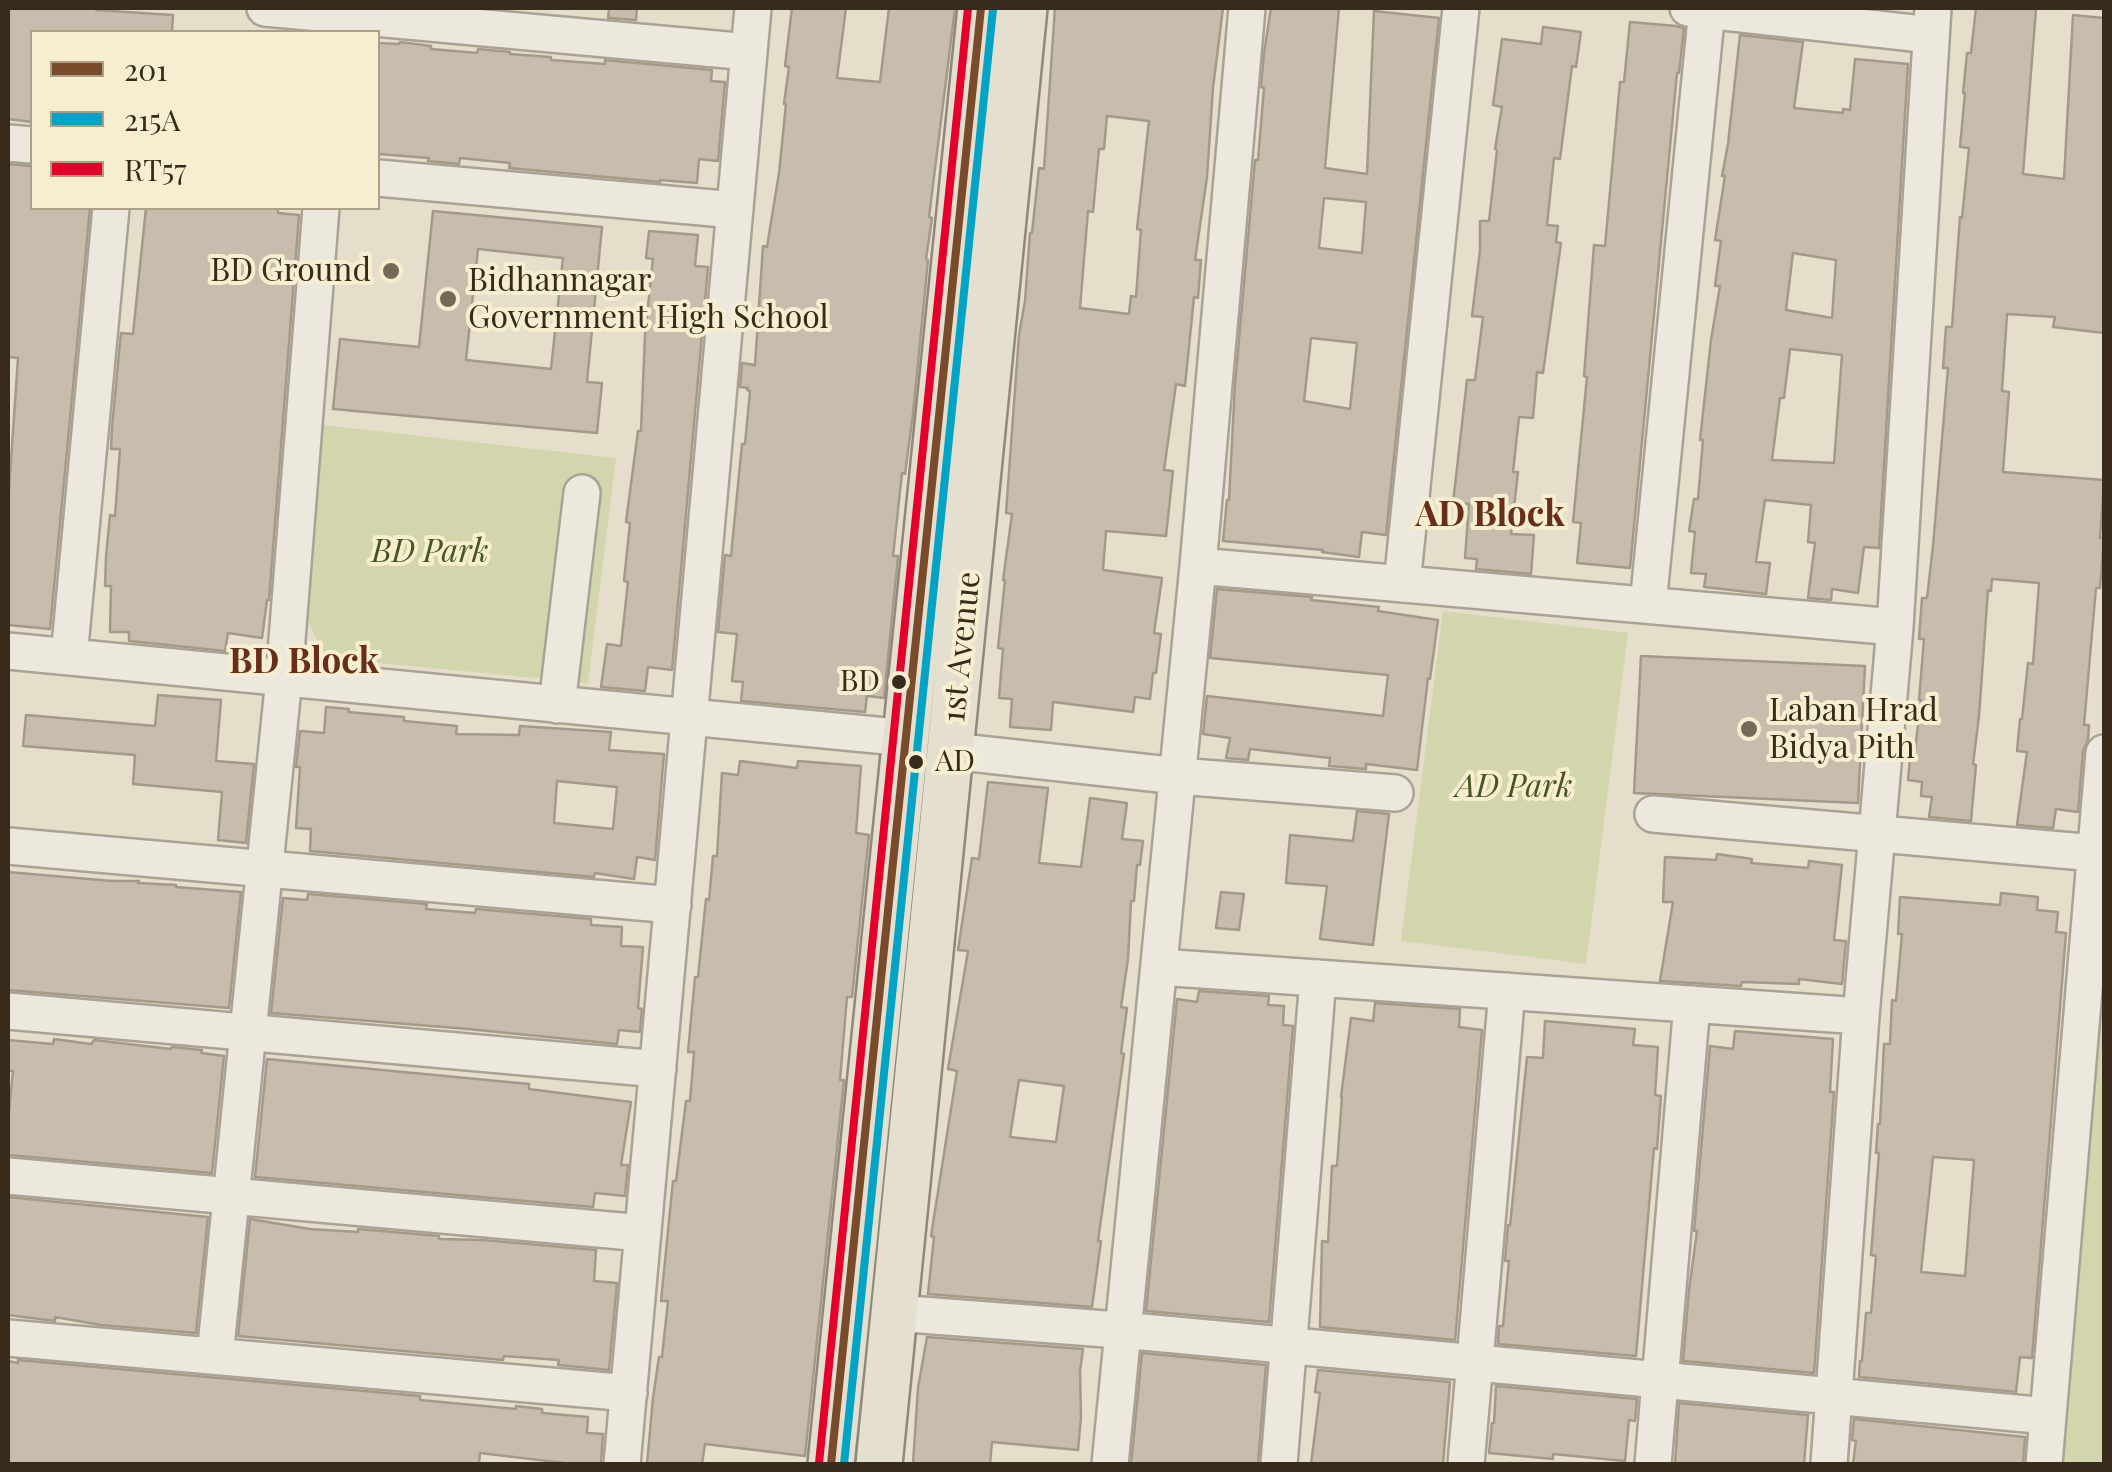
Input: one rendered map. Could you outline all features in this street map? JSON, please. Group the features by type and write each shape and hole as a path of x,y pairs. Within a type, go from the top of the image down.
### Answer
{"main road":[{"path":"832,1464 981,8"},
{"name":"1st Avenue","path":"880,1464 1024,8"}],"street":[{"path":"266,8 339,18 749,52"},
{"path":"622,1464 753,8"},
{"path":"1110,1464 1198,566 1247,8"},
{"path":"1402,584 1462,8"},
{"path":"1648,604 1697,8 1932,21 1895,628 1861,1016 1830,1464"},
{"path":"380,178 735,210"},
{"path":"69,657 111,210"},
{"path":"215,1356 284,678 320,210"},
{"path":"557,704 582,494"},
{"path":"1198,566 1895,628"},
{"path":"8,651 907,738"},
{"path":"952,751 1178,776 1394,793"},
{"path":"2044,1464 2104,753"},
{"path":"1654,814 2096,853"},
{"path":"8,846 673,905"},
{"path":"1159,967 1861,1016"},
{"path":"1279,1464 1318,978"},
{"path":"1466,1464 1507,991"},
{"path":"1652,1464 1692,1004"},
{"path":"8,1011 658,1069"},
{"path":"8,1176 644,1233"},
{"path":"895,1313 1123,1330 2048,1416"},
{"path":"8,1338 629,1393"}],"green space":[{"name":"BD Park","path":"322,425 616,458 588,683 326,658 305,616"},
{"name":"AD Park","path":"1443,611 1628,633 1586,964 1401,941"},
{"path":"2104,959 2104,1464 2059,1464 2086,1151"}],"building":[{"path":"8,8 97,8 173,15 172,30 30,30 30,122 8,119"},
{"path":"609,8 637,8 636,20 608,18"},
{"path":"792,8 846,8 837,78 880,82 889,8 955,8 929,217 932,218 913,414 893,556 898,556 884,698 867,696 865,712 741,701 743,682 732,681 737,634 718,632 725,555 731,556 750,391 740,387 742,363 755,365 763,246 767,247 779,173"},
{"path":"1055,8 1223,8 1195,260 1201,260 1198,298 1194,297 1185,386 1176,384 1164,470 1173,471 1166,536 1106,531 1103,570 1162,578 1154,633 1161,634 1150,699 1135,697 1133,712 1053,702 1051,730 1010,727 1012,699 999,698 1003,649 998,648 1012,514 1006,513 1019,335 1039,168 1044,169","holes":["1107,116 1149,121 1137,229 1141,230 1136,297 1131,296 1129,314 1080,308 1088,211 1093,212 1099,149 1104,149"]},
{"path":"1271,8 1339,8 1325,168 1367,174 1374,11 1439,18 1386,535 1362,532 1359,557 1223,541","holes":["1324,198 1366,202 1362,253 1319,248","1311,338 1357,343 1350,409 1304,401"]},
{"path":"1976,8 2036,9 2023,174 2064,179 2073,15 2104,18 2104,333 2053,327 2055,317 2007,314 2002,391 2009,392 2003,472 2104,480 2100,538 2104,538 2100,588 2096,588 2084,725 2089,725 2088,740 2083,751 2078,812 2056,809 2053,828 2017,825 2027,752 2017,751 2028,663 2033,664 2039,583 1992,579 1991,591 1988,590 1971,821 1929,817 1932,797 1921,796 1922,782 1908,780 1921,700 1922,598 1927,598 1933,546 1948,368 1943,368 1946,327 1952,327 1969,148 1960,147 1963,93"},
{"path":"1630,22 1684,28 1630,568 1577,563 1581,523 1573,522 1594,245 1605,246 1620,82 1624,82"},
{"path":"1543,27 1581,32 1576,67 1572,66 1560,159 1554,158 1547,225 1558,226 1556,242 1561,243 1543,373 1537,372 1533,418 1519,417 1513,472 1518,472 1511,534 1534,535 1531,574 1476,569 1477,559 1465,558 1469,504 1453,503 1467,380 1475,380 1483,317 1472,316 1480,221 1489,221 1502,107 1493,105 1502,39 1541,44"},
{"path":"1740,35 1803,42 1794,108 1843,113 1843,109 1850,110 1855,59 1908,64 1879,548 1864,547 1858,593 1832,589 1831,600 1808,598 1815,543 1808,542 1811,505 1765,500 1756,562 1770,563 1766,594 1704,587 1706,574 1691,573 1695,532 1689,531 1694,499 1698,499 1700,440 1720,286 1715,286 1721,241 1715,240","holes":["1793,253 1836,260 1832,318 1786,310","1790,349 1842,355 1834,463 1772,460"]},
{"path":"380,43 477,53 478,49 510,52 551,60 605,64 605,60 712,70 711,81 725,82 718,161 699,159 697,183 509,168 510,163 460,158 459,164 380,154"},
{"path":"8,164 30,166 30,210 90,210 50,629 8,625 9,490 18,358 8,357"},
{"path":"146,210 278,210 299,215 269,600 262,638 228,633 225,651 129,641 129,632 110,632 111,586 105,586 106,557 110,515 115,516 120,449 111,449 112,427 121,333 133,334"},
{"name":"Bidhannagar Government High School","path":"433,211 602,227 587,382 602,383 597,433 333,409 340,339 419,347","holes":["478,249 563,258 551,369 466,360"]},
{"path":"649,231 698,235 695,266 708,267 672,670 648,667 645,691 601,687 607,644 621,646 628,582 624,581 630,523 626,522 641,431 653,259 646,258"},
{"path":"1217,589 1312,597 1311,600 1379,607 1378,611 1438,620 1417,770 1366,764 1366,769 1329,766 1330,758 1250,749 1248,760 1226,758 1230,738 1203,734 1207,696 1383,716 1388,675 1210,658"},
{"name":"Laban Hrad Bidya Pith","path":"1641,656 1865,666 1858,803 1634,793"},
{"path":"158,695 221,700 216,761 254,764 246,843 218,840 222,792 133,784 135,755 23,746 26,715 155,726"},
{"path":"326,707 457,726 456,734 519,735 520,726 611,732 609,750 664,754 655,860 637,857 634,879 310,851 311,829 296,828 300,731 324,733","holes":["557,781 617,787 613,829 554,823"]},
{"path":"740,761 797,768 798,761 861,766 856,833 869,835 852,997 847,997 840,1080 844,1080 805,1456 705,1444 702,1464 647,1464 668,1301 661,1301 673,1181 686,1101 690,1101 694,1052 688,1052 695,977 713,856 717,856 722,773 738,775"},
{"path":"988,782 1048,788 1039,863 1081,867 1090,798 1127,803 1122,839 1143,841 1131,901 1121,1007 1127,1008 1121,1053 1124,1054 1092,1307 928,1294 934,1237 931,1236 957,1071 948,1069 968,951 958,950 972,858 979,859","holes":["1019,1080 1064,1086 1056,1142 1010,1137"]},
{"path":"1357,811 1389,814 1373,945 1320,939 1327,886 1286,883 1290,835 1353,841"},
{"path":"1717,854 1752,859 1751,863 1808,868 1809,861 1842,865 1834,940 1846,941 1842,984 1799,979 1799,984 1742,982 1741,986 1660,981 1673,902 1663,902 1665,857 1716,860"},
{"path":"8,872 241,892 229,1008 8,990"},
{"path":"1221,892 1244,894 1239,930 1216,928"},
{"path":"2001,893 2038,897 2037,910 2058,912 2056,932 2066,933 2032,1358 2020,1357 2016,1392 1859,1377 1876,1256 1871,1255 1876,1153 1884,1044 1890,1044 1892,1000 1896,1001 1902,934 1898,934 1900,897 2000,905","holes":["1933,1157 1974,1160 1965,1276 1921,1272"]},
{"path":"308,894 427,904 426,909 475,913 476,909 591,919 591,925 622,927 621,946 643,947 640,1032 619,1030 617,1044 271,1013 283,898 307,900"},
{"path":"1199,991 1269,996 1268,1005 1284,1006 1283,1025 1293,1026 1269,1322 1146,1311 1177,999 1197,1002"},
{"path":"1375,1003 1460,1009 1459,1027 1482,1030 1455,1340 1320,1327 1322,1241 1328,1242 1332,1166 1337,1166 1351,1018 1373,1021"},
{"path":"1545,1021 1635,1029 1633,1045 1658,1047 1655,1095 1661,1096 1636,1356 1498,1344 1499,1326 1503,1326 1508,1225 1527,1057 1543,1058"},
{"path":"1735,1031 1833,1039 1830,1092 1834,1092 1814,1373 1683,1361 1710,1046 1733,1049"},
{"path":"54,1039 202,1050 201,1053 224,1056 212,1173 8,1155 13,1071 8,1071 8,1040 53,1044"},
{"path":"267,1059 529,1084 529,1089 631,1102 621,1165 628,1165 625,1196 595,1193 593,1207 255,1177"},
{"path":"8,1197 208,1217 196,1333 8,1315"},
{"path":"250,1219 310,1229 358,1229 596,1250 594,1281 617,1283 609,1370 558,1365 559,1360 504,1356 503,1360 238,1336"},
{"path":"927,1337 1083,1349 1078,1450 992,1442 990,1464 913,1464 918,1388"},
{"path":"1142,1353 1266,1365 1258,1464 1131,1464"},
{"path":"8,1361 420,1396 420,1400 516,1406 588,1417 587,1433 603,1434 601,1464 480,1453 479,1464 8,1464"},
{"path":"1318,1370 1450,1382 1443,1464 1311,1464 1320,1393 1315,1392"},
{"path":"1496,1386 1637,1399 1635,1421 1629,1420 1625,1461 1489,1453"},
{"path":"1679,1403 1808,1415 1804,1464 1675,1464"},
{"path":"1854,1419 2025,1437 2023,1464 1853,1464"}],"transit line":[{"name":"RT57","path":"819,1463 968,8"},
{"name":"201","path":"831,1464 981,8"},
{"name":"215A","path":"844,1464 993,9"}],"place":[{"name":"BD Ground","path":"391,271"},
{"name":"Bidhannagar Government High School","path":"448,299"},
{"name":"BD","path":"899,682"},
{"name":"Laban Hrad Bidya Pith","path":"1749,729"},
{"name":"AD","path":"916,762"}],"district":[{"name":"AD Block","path":"1490,515"},
{"name":"BD Block","path":"304,662"}]}
